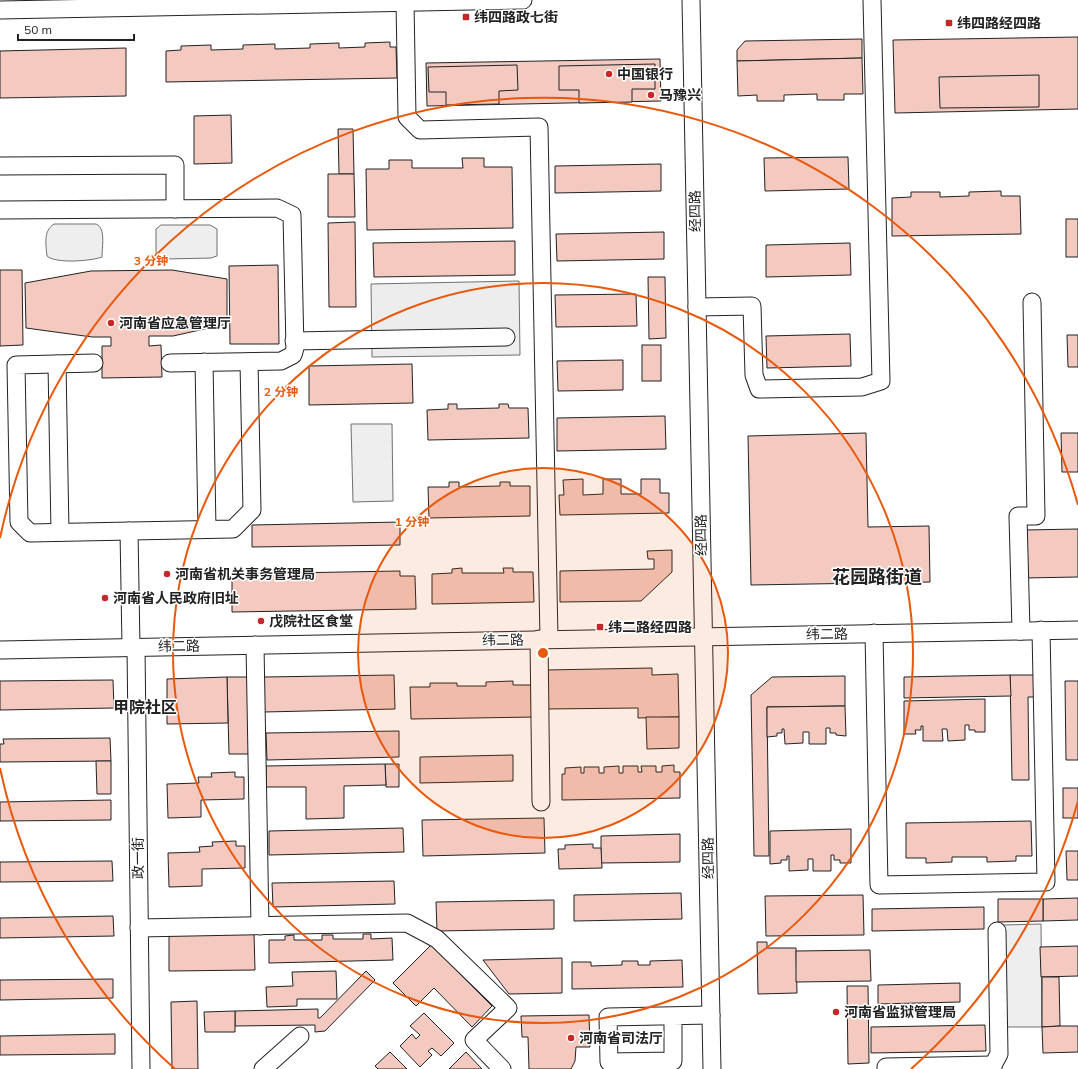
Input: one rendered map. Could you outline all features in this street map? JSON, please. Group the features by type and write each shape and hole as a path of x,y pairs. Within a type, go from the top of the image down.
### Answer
{"street":[{"path":"11,6 523,0"},
{"name":"经四路","path":"691,0 712,1069"},
{"path":"697,307 752,306 754,375 760,389 862,387 881,381 872,0"},
{"path":"406,2 408,117 420,130 539,127 544,639 541,802"},
{"path":"0,166 175,165 175,209"},
{"path":"0,210 277,208 292,215 293,355 281,361 170,363"},
{"path":"1020,630 1018,516 1036,516 1032,302"},
{"path":"294,341 506,336"},
{"path":"204,362 207,529"},
{"path":"94,364 16,365 19,522 30,532 233,529 252,510 249,362"},
{"path":"57,364 60,532"},
{"name":"政一街","path":"129,531 134,647 141,1069"},
{"path":"874,633 879,885 887,885 1046,882 1041,630"},
{"name":"纬二路","path":"0,650 1078,630"},
{"path":"255,645 260,926"},
{"path":"139,928 407,923 437,939 508,1008 474,1040 500,1068"},
{"path":"886,1067 993,1067 999,1054 997,931"},
{"path":"672,1016 673,1061 609,1062 608,1017 711,1015"},
{"path":"263,1069 300,1036"}],"shaded area":[{"path":"54,224 96,224 101,229 102,234 102,257 82,261 65,261 51,259 47,256 47,234 50,227"},
{"path":"161,225 210,225 217,229 217,256 211,258 165,259 156,256 156,229"},
{"path":"519,281 520,355 372,357 371,284"},
{"path":"351,424 392,424 393,501 353,502"},
{"path":"1041,924 1042,1027 1004,1027 1003,925"}],"building":[{"path":"1078,37 1078,109 895,113 893,40"},
{"path":"862,39 862,58 737,61 737,50 745,41"},
{"path":"390,42 390,47 396,47 397,78 166,82 166,51 181,50 181,46 211,45 211,50 243,49 243,45 275,44 275,49 310,48 310,44 339,43 339,48 365,47 365,43"},
{"path":"126,48 126,96 0,98 0,51"},
{"path":"862,58 863,94 844,94 844,100 817,100 817,94 784,95 784,101 757,101 757,95 738,96 737,61"},
{"path":"660,59 661,101 427,106 426,63"},
{"path":"655,64 655,89 632,89 632,102 579,103 579,90 559,90 559,66"},
{"path":"517,65 518,90 499,91 499,104 446,105 446,92 429,92 428,67"},
{"path":"1039,75 1039,107 940,108 939,77"},
{"path":"231,115 232,163 194,164 194,116"},
{"path":"338,129 353,129 354,174 339,174"},
{"path":"848,157 849,189 765,191 764,158"},
{"path":"462,158 484,158 484,167 512,167 513,228 367,230 366,169 389,169 389,160 412,160 412,168 463,168"},
{"path":"661,164 661,191 555,193 555,166"},
{"path":"328,174 354,174 355,217 328,217"},
{"path":"1001,191 1001,196 1020,196 1021,234 892,236 892,198 911,197 911,192 940,192 940,197 969,196 969,192"},
{"path":"1066,219 1078,219 1078,257 1066,257"},
{"path":"355,222 356,307 329,307 328,223"},
{"path":"664,232 664,259 557,261 556,234"},
{"path":"515,241 515,275 374,277 373,243"},
{"path":"850,243 851,275 766,277 766,245"},
{"path":"278,265 279,344 230,344 229,266"},
{"path":"0,270 22,270 23,345 0,346"},
{"path":"172,270 227,279 227,324 173,336 149,336 149,346 161,345 162,377 102,378 102,346 111,346 111,337 92,337 26,328 25,283 91,271"},
{"path":"648,277 665,277 666,338 649,339"},
{"path":"636,294 637,326 556,327 555,295"},
{"path":"850,334 851,366 767,368 766,336"},
{"path":"1067,335 1078,335 1078,367 1068,367"},
{"path":"642,345 661,345 661,381 642,381"},
{"path":"623,360 623,390 558,391 557,361"},
{"path":"412,364 413,403 309,405 309,366"},
{"path":"448,404 457,404 457,409 499,408 499,404 508,404 509,408 528,408 529,438 428,440 427,410 448,409"},
{"path":"665,416 666,449 557,451 557,418"},
{"path":"866,433 868,527 929,526 930,582 751,585 748,436"},
{"path":"1061,433 1078,433 1078,472 1062,472"},
{"path":"583,479 583,495 603,494 603,479 621,479 621,494 641,494 641,479 660,479 660,493 669,493 669,513 560,515 559,495 564,495 563,480"},
{"path":"449,482 459,482 459,487 500,486 500,482 510,482 510,486 530,486 530,516 429,518 428,487 449,487"},
{"path":"400,522 400,545 252,547 252,525"},
{"path":"1078,529 1078,577 1025,578 1024,530"},
{"path":"672,550 672,572 641,601 560,602 560,571 654,569 654,559 648,559 647,551"},
{"path":"462,568 462,573 504,573 503,568 513,568 513,572 533,572 534,602 432,604 432,574 452,573 452,569"},
{"path":"400,571 400,576 415,576 416,609 232,612 232,574"},
{"path":"652,668 652,675 678,674 679,717 638,718 638,708 546,709 546,670"},
{"path":"394,675 395,709 264,712 264,677"},
{"path":"1010,675 1034,675 1034,697 1028,697 1029,780 1012,780"},
{"path":"1010,675 1011,696 904,698 904,677"},
{"path":"845,676 845,706 767,707 769,856 754,856 751,695 772,677"},
{"path":"227,677 249,677 251,754 229,754"},
{"path":"227,677 228,723 167,724 167,679"},
{"path":"113,680 114,708 0,710 0,681"},
{"path":"513,681 513,685 535,685 536,717 411,719 410,687 430,687 430,683 457,683 457,686 486,686 486,682"},
{"path":"1065,681 1078,681 1078,760 1066,760"},
{"path":"985,699 985,732 975,732 975,730 969,730 969,725 965,725 965,740 948,741 947,729 942,729 943,741 923,741 923,726 921,726 921,730 915,730 916,734 904,734 904,701"},
{"path":"845,706 846,736 830,733 830,728 826,728 826,744 809,744 809,732 803,732 803,743 785,744 784,729 782,729 782,733 777,733 777,736 767,737 767,707"},
{"path":"646,717 679,717 679,748 647,749"},
{"path":"399,731 399,757 267,760 266,733"},
{"path":"110,738 111,761 0,762 0,744 4,744 3,739"},
{"path":"513,755 513,781 420,783 420,757"},
{"path":"96,761 111,761 111,794 97,794"},
{"path":"385,764 399,764 399,787 386,787"},
{"path":"385,764 386,785 344,786 344,818 306,819 306,787 266,787 266,766"},
{"path":"674,765 674,772 680,772 680,798 562,800 562,774 565,774 565,768 581,767 581,773 584,773 584,767 599,767 599,773 604,773 604,767 619,766 619,773 623,773 623,766 638,766 638,772 642,772 641,766 656,766 656,772 662,772 662,766"},
{"path":"235,772 235,777 244,777 244,799 201,800 201,817 168,818 167,784 199,783 198,777 212,777 211,773"},
{"path":"1063,788 1078,788 1078,818 1063,818"},
{"path":"111,800 111,820 0,821 0,802"},
{"path":"544,818 545,853 423,856 422,820"},
{"path":"1031,821 1032,856 1016,856 1016,861 987,862 987,857 952,857 952,862 926,863 926,858 906,858 906,823"},
{"path":"403,828 404,852 269,855 269,831"},
{"path":"851,829 851,863 840,863 840,860 834,860 834,855 831,855 831,871 813,871 813,859 808,859 808,870 789,871 789,856 787,856 787,860 781,860 781,863 770,864 770,831"},
{"path":"680,834 680,862 601,863 601,836"},
{"path":"236,841 236,846 245,846 245,868 202,869 202,886 169,887 168,853 200,852 199,847 213,846 212,842"},
{"path":"593,844 593,848 601,848 602,868 559,869 558,849 565,849 565,845"},
{"path":"1066,851 1078,851 1078,880 1067,880"},
{"path":"112,861 113,881 0,882 0,862"},
{"path":"394,881 395,904 273,907 272,883"},
{"path":"681,893 682,919 574,921 574,895"},
{"path":"863,895 864,935 766,936 765,896"},
{"path":"1078,898 1078,920 1043,921 1043,899"},
{"path":"998,899 1043,899 1043,921 998,922"},
{"path":"554,900 554,929 437,931 436,902"},
{"path":"984,907 984,929 872,931 872,909"},
{"path":"113,916 114,936 0,938 0,918"},
{"path":"254,933 255,970 169,971 169,935"},
{"path":"363,934 371,934 371,939 392,938 393,960 269,963 269,940 285,940 285,936 294,935 294,940 322,940 322,935 333,935 333,939 363,939"},
{"path":"757,942 767,942 767,948 796,948 797,993 758,994"},
{"path":"431,945 492,1006 472,1027 434,988 416,1006 393,983"},
{"path":"1078,946 1078,976 1041,977 1040,947"},
{"path":"870,950 871,981 796,982 796,951"},
{"path":"562,958 562,993 509,994 483,960"},
{"path":"682,960 683,987 572,989 572,962 591,962 591,966 622,965 622,961 638,961 638,965 650,965 650,961"},
{"path":"336,971 337,999 297,999 297,1006 267,1007 266,987 293,986 292,972"},
{"path":"366,971 375,980 325,1031 315,1032 315,1025 235,1026 235,1011 318,1009 318,1018 320,1018"},
{"path":"1042,977 1059,977 1060,1026 1042,1027"},
{"path":"113,979 113,998 0,1000 0,980"},
{"path":"960,983 960,1002 878,1004 878,985"},
{"path":"847,986 868,986 869,1063 848,1064"},
{"path":"197,1001 198,1069 172,1069 171,1002"},
{"path":"235,1011 235,1032 205,1032 204,1012"},
{"path":"424,1013 454,1043 441,1056 432,1048 428,1051 432,1055 420,1067 400,1046 412,1034 416,1039 420,1035 410,1026"},
{"path":"589,1015 590,1047 576,1047 575,1061 571,1069 529,1069 528,1037 522,1037 521,1016"},
{"path":"985,1025 986,1051 871,1053 871,1027"},
{"path":"1078,1026 1078,1052 1043,1053 1042,1027"},
{"path":"115,1034 115,1054 0,1055 0,1036"},
{"path":"390,1052 407,1069 378,1069 375,1066"},
{"path":"466,1052 482,1069 449,1069"}],"place":[{"name":"纬四路政七街","path":"466,17"},
{"name":"纬四路经四路","path":"949,23"},
{"name":"中国银行","path":"609,74"},
{"name":"马豫兴","path":"651,95"},
{"name":"河南省应急管理厅","path":"111,323"},
{"name":"河南省机关事务管理局","path":"167,574"},
{"name":"河南省人民政府旧址","path":"105,598"},
{"name":"戊院社区食堂","path":"261,621"},
{"name":"纬二路经四路","path":"600,627"},
{"name":"河南省监狱管理局","path":"836,1012"},
{"name":"河南省司法厅","path":"571,1038"}],"district":[{"name":"花园路街道","path":"877,577"},
{"name":"甲院社区","path":"145,707"}]}
